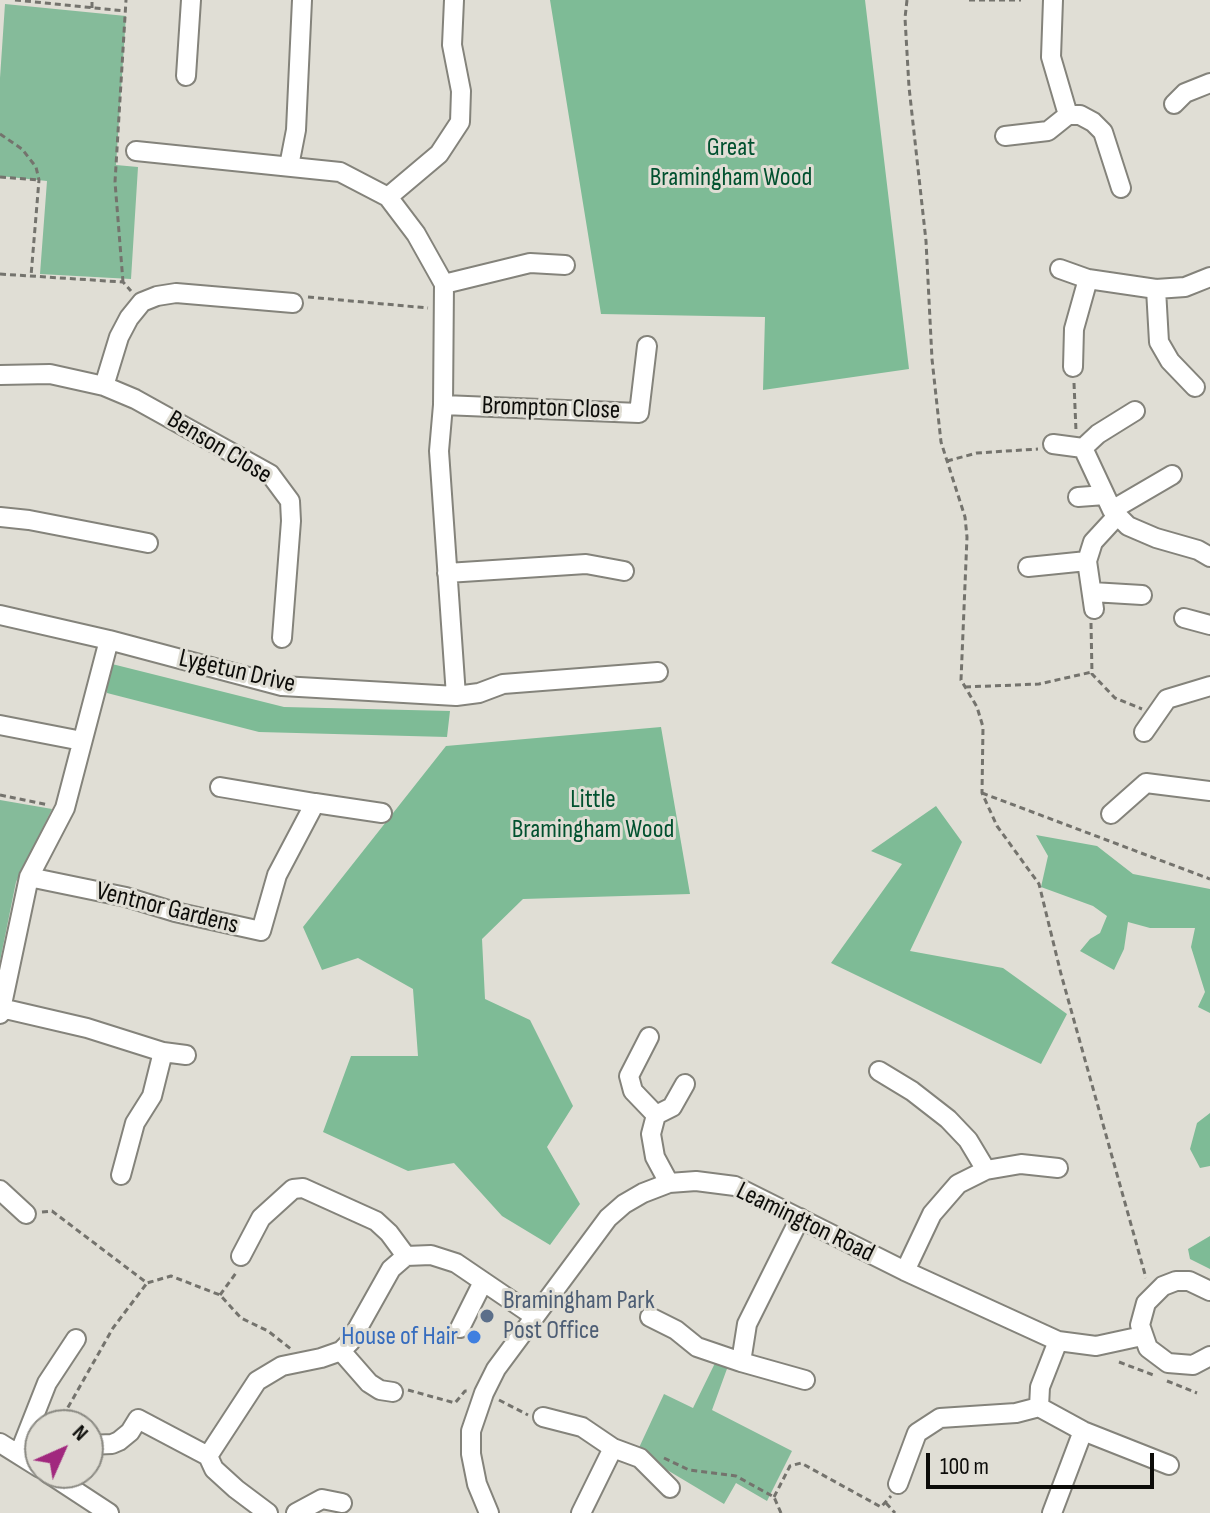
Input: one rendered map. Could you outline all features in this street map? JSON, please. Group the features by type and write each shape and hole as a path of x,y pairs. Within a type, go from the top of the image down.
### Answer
{"street":[{"path":"186,76 191,0"},
{"path":"289,166 296,130 302,0"},
{"path":"388,197 439,154 460,122 461,91 452,45 454,0"},
{"path":"1053,0 1051,57 1068,115"},
{"path":"1174,104 1185,93 1210,83"},
{"path":"1005,136 1048,131 1068,115 1080,115 1103,132 1121,188"},
{"path":"136,151 340,172 388,197 416,234 444,284 530,263 565,265"},
{"path":"1060,269 1088,279 1156,289 1185,287 1210,277"},
{"path":"1073,367 1074,329 1088,279"},
{"name":"Brompton Close","path":"444,284 443,405 439,451 456,696"},
{"path":"1156,289 1159,342 1170,361 1195,387"},
{"path":"104,386 119,337 142,302 176,293 293,303"},
{"name":"Brompton Close","path":"443,405 639,413 647,346"},
{"name":"Benson Close","path":"0,375 50,374 104,386 135,399 270,474 290,501 282,638"},
{"path":"1053,444 1080,448 1135,411"},
{"path":"1080,448 1111,507"},
{"path":"1142,595 1093,601 1087,561 1111,507 1172,475"},
{"path":"1078,497 1111,507 1142,532 1198,550 1210,557"},
{"path":"0,517 148,543"},
{"path":"1028,567 1087,561"},
{"path":"447,573 586,564 624,571"},
{"name":"Lygetun Drive","path":"0,615 282,686 456,696 479,693 503,684 658,672"},
{"path":"1184,618 1210,625"},
{"path":"109,640 65,808 29,877 1,1011 87,1028 163,1052 186,1055"},
{"path":"1144,732 1161,707 1210,686"},
{"path":"0,725 82,741"},
{"path":"1111,814 1146,783 1210,791"},
{"path":"220,787 382,813"},
{"name":"Ventnor Gardens","path":"29,877 126,897 175,912 261,931 277,875 315,803"},
{"path":"649,1037 629,1076 633,1091 656,1115"},
{"path":"121,1175 135,1123 152,1096 163,1052"},
{"path":"879,1071 912,1091 948,1119 968,1140 986,1170"},
{"path":"669,1183 655,1157 651,1134 656,1115 672,1107 685,1084"},
{"path":"905,1271 932,1214 958,1184 986,1170 1021,1164 1058,1168"},
{"path":"250,1253 261,1218 304,1179 376,1221 406,1256"},
{"name":"Leamington Road","path":"487,1512 471,1454 471,1431 496,1369 608,1218 643,1193 669,1183 696,1181 735,1186 905,1271 1058,1341 1096,1346 1142,1336"},
{"path":"0,1190 26,1214"},
{"path":"741,1362 747,1324 800,1218"},
{"path":"208,1456 257,1381 282,1366 341,1351 350,1342 391,1269 406,1256 431,1255 456,1263 534,1316"},
{"path":"1208,1363 1180,1366 1168,1363 1148,1348 1140,1325 1146,1303 1163,1286 1176,1281 1189,1281 1210,1291"},
{"path":"460,1328 483,1282"},
{"path":"650,1317 676,1330 697,1347 805,1380"},
{"path":"19,1454 47,1383 76,1339"},
{"path":"1039,1407 1040,1387 1058,1341"},
{"path":"341,1351 369,1383 380,1390 393,1392"},
{"path":"104,1444 112,1444 134,1426 148,1400"},
{"path":"898,1484 917,1433 940,1418 1016,1413 1039,1407 1083,1431 1169,1465"},
{"path":"543,1417 582,1427 613,1448 640,1458 670,1488"},
{"path":"134,1426 208,1456 214,1469 268,1513"},
{"path":"1052,1513 1083,1431"},
{"path":"0,1443 24,1457"},
{"path":"581,1513 613,1448"},
{"path":"72,1489 109,1513"},
{"path":"296,1513 322,1499 342,1503"}],"path":[{"path":"15,0 125,11"},
{"path":"92,0 92,8"},
{"path":"126,0 115,182 123,282 142,302"},
{"path":"907,0 905,18 909,87 926,241 932,359 941,442 965,517 967,537 961,680 977,707 983,727 982,793 997,826 1039,884 1147,1281"},
{"path":"969,0 1021,0"},
{"path":"0,134 31,157 39,180 31,276"},
{"path":"0,177 39,180"},
{"path":"0,274 123,282"},
{"path":"293,303 307,297 443,309"},
{"path":"1073,367 1080,448"},
{"path":"947,461 977,453 1046,448 1053,444"},
{"path":"1093,601 1092,672 1115,698 1161,707"},
{"path":"965,687 1039,684 1092,672"},
{"path":"982,793 1210,879"},
{"path":"0,795 65,808"},
{"path":"26,1214 52,1211 147,1283"},
{"path":"220,1295 250,1253"},
{"path":"67,1409 113,1328 147,1283 171,1276 220,1295 241,1318 268,1331 306,1360"},
{"path":"653,1452 689,1470 736,1476 774,1497 781,1513"},
{"path":"774,1497 790,1466 801,1463 881,1507 898,1484"},
{"path":"886,1503 895,1513"}],"green space":[{"name":"Great Bramingham Wood","path":"550,0 865,0 909,369 763,390 765,317 601,314"},
{"path":"5,4 126,16 116,165 138,167 131,279 40,274 47,181 0,176 0,78"},
{"path":"108,663 284,707 450,711 447,737 259,732 107,693"},
{"name":"Little Bramingham Wood","path":"661,727 690,894 523,899 482,939 485,999 530,1020 573,1106 547,1147 580,1204 550,1245 502,1216 454,1163 408,1171 323,1132 351,1056 418,1056 413,989 358,958 322,970 303,927 446,746"},
{"path":"0,800 52,809 16,882 0,961"},
{"path":"936,806 962,842 910,951 1003,968 1067,1014 1041,1064 831,963 902,864 871,851"},
{"path":"1036,835 1097,846 1133,874 1210,889 1210,1013 1198,1007 1205,992 1191,947 1195,928 1150,928 1128,922 1124,949 1114,970 1080,951 1100,933 1107,916 1093,906 1041,887 1048,856"},
{"path":"1210,1113 1210,1166 1200,1168 1190,1149 1197,1123"},
{"path":"1210,1236 1210,1269 1190,1259 1188,1249"},
{"path":"716,1361 728,1366 712,1410 792,1451 767,1501 736,1483 724,1504 637,1452 664,1394 693,1408"}],"place":[{"name":"Bramingham Park Post Office","path":"487,1316"},
{"name":"House of Hair","path":"474,1337"}]}
